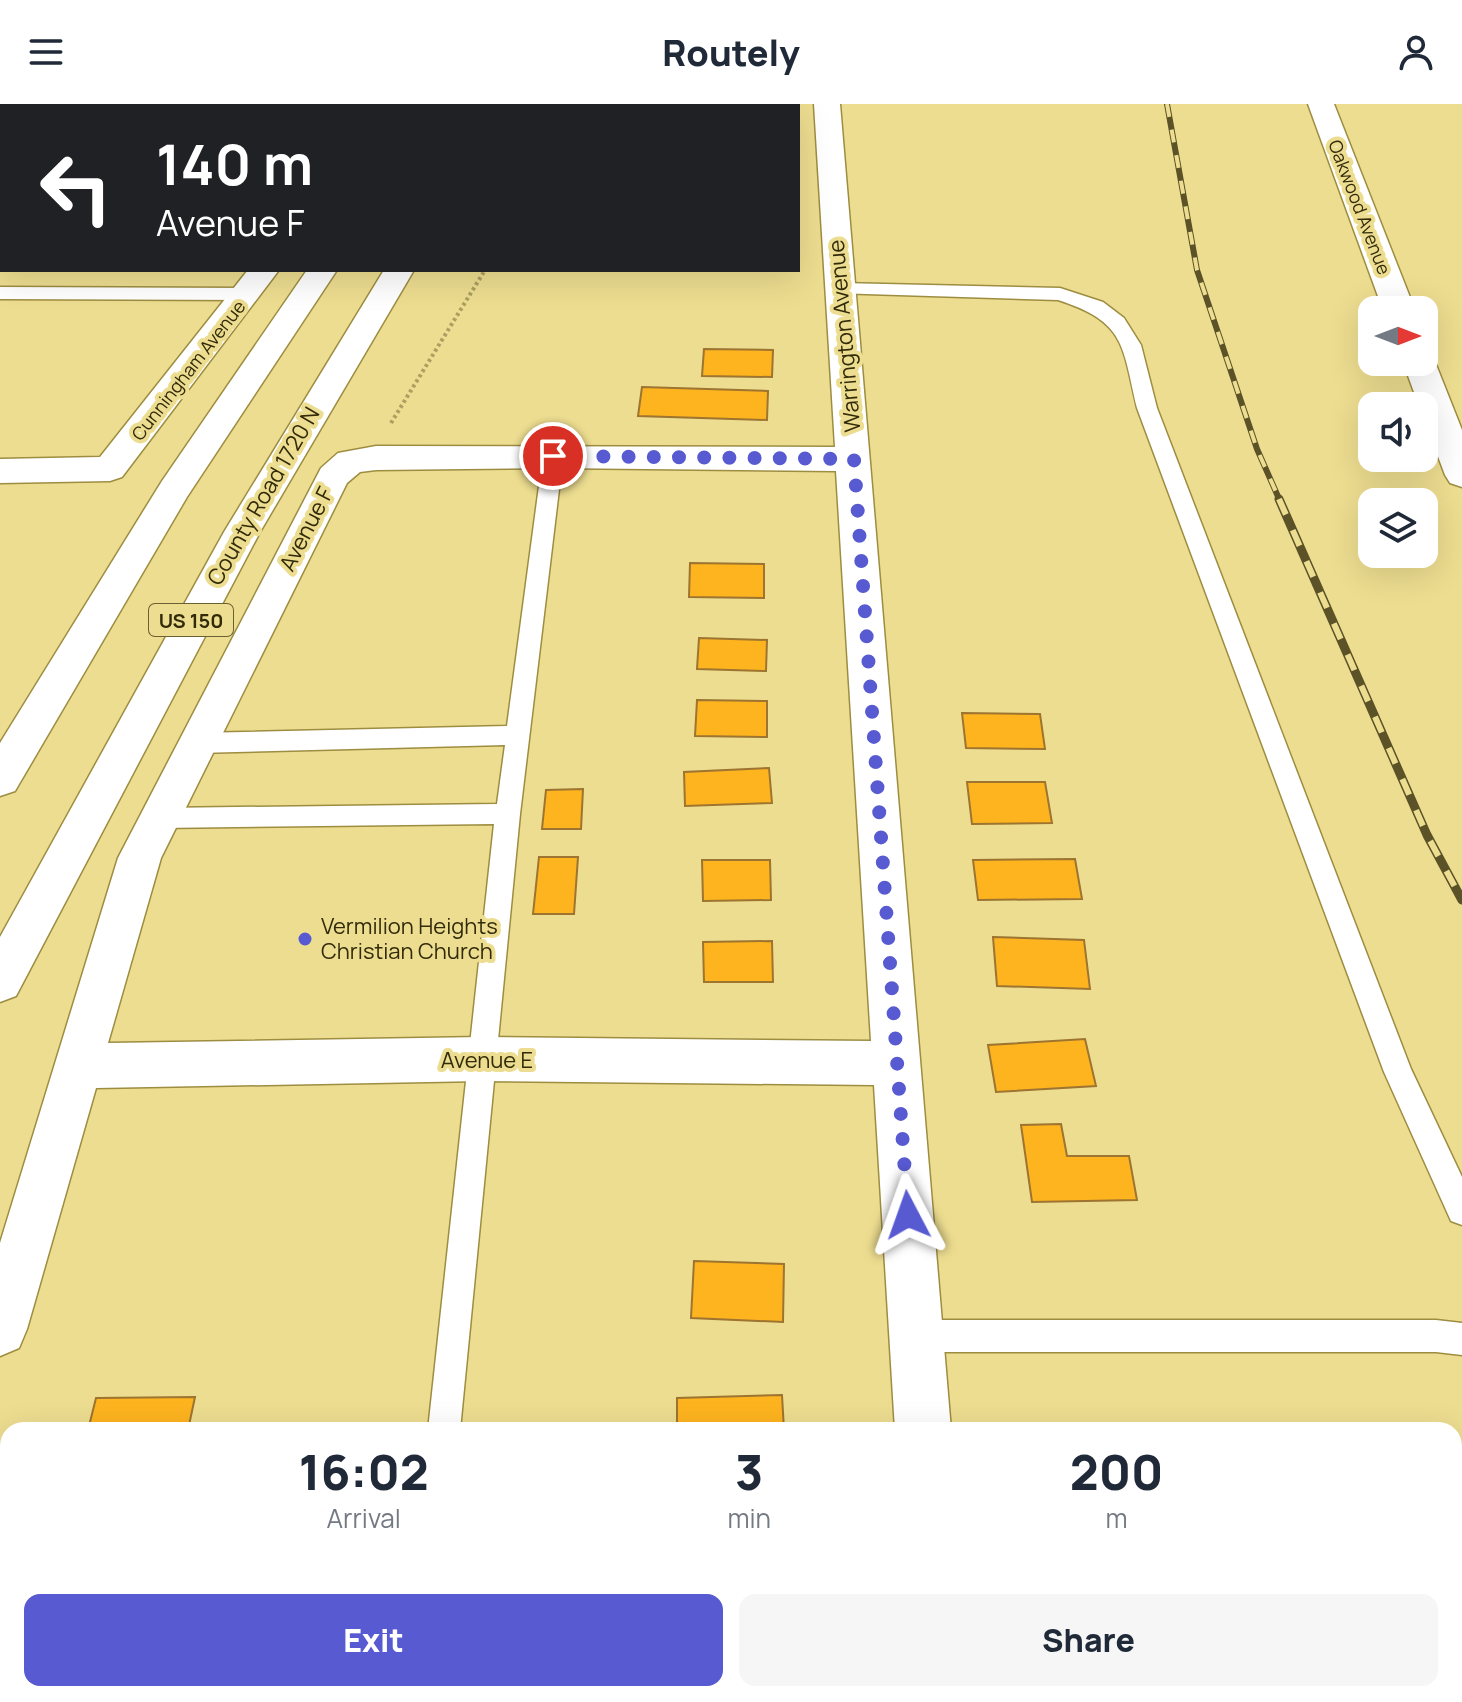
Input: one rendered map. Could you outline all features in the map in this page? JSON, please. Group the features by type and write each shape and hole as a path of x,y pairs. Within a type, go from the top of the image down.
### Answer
{"street":[{"name":"Warrington Avenue","path":"827,104 922,1422"},
{"name":"Oakwood Avenue","path":"1321,104 1394,296"},
{"path":"0,779 174,490 321,272"},
{"name":"County Road 1720 N","path":"0,981 202,600 352,343 398,272"},
{"name":"Cunningham Avenue","path":"0,471 110,469 255,282"},
{"path":"1424,376 1462,475"},
{"name":"Avenue F","path":"77,1066 140,858 333,476 350,461 553,456 854,459"},
{"name":"Avenue E","path":"77,1066 482,1059 898,1063"},
{"path":"0,1329 77,1066"}],"lane":[{"path":"0,293 255,282"},
{"path":"840,289 1060,294 1096,306 1117,322 1132,345 1147,408 1398,1072 1462,1210"},
{"path":"445,1422 508,814 553,456"},
{"path":"197,743 520,735"},
{"path":"160,818 508,814"},
{"path":"917,1336 1436,1336 1462,1339"}],"path":[{"path":"387,430 484,272"}],"building":[{"path":"704,349 773,350 772,377 702,376"},
{"path":"642,387 768,391 767,420 638,416"},
{"path":"690,563 764,564 764,598 689,597"},
{"path":"699,638 767,640 766,671 697,669"},
{"path":"697,700 767,701 767,737 695,736"},
{"path":"962,713 1040,714 1045,749 966,748"},
{"path":"769,768 772,803 685,806 684,772"},
{"path":"967,782 1045,782 1052,823 972,824"},
{"path":"583,789 581,829 542,829 546,790"},
{"path":"539,857 578,857 574,914 533,914"},
{"path":"1075,859 1082,899 978,900 973,860"},
{"path":"702,860 770,860 771,900 703,901"},
{"path":"993,937 1084,940 1090,989 997,986"},
{"path":"772,941 773,982 704,982 703,942"},
{"path":"1085,1039 1096,1086 996,1092 988,1045"},
{"path":"1061,1124 1067,1156 1129,1156 1137,1200 1032,1202 1021,1125"},
{"path":"694,1261 784,1264 783,1322 691,1318"},
{"path":"782,1395 784,1422 677,1422 677,1398"},
{"path":"195,1397 190,1422 90,1422 96,1398"}],"railway":[{"path":"1167,104 1197,270 1257,449 1280,501"},
{"path":"1279,499 1427,835 1462,900"}],"place":[{"name":"Vermilion Heights Christian Church","path":"305,939"}],"route":[{"path":"553,456 854,459 908,1215"}]}
